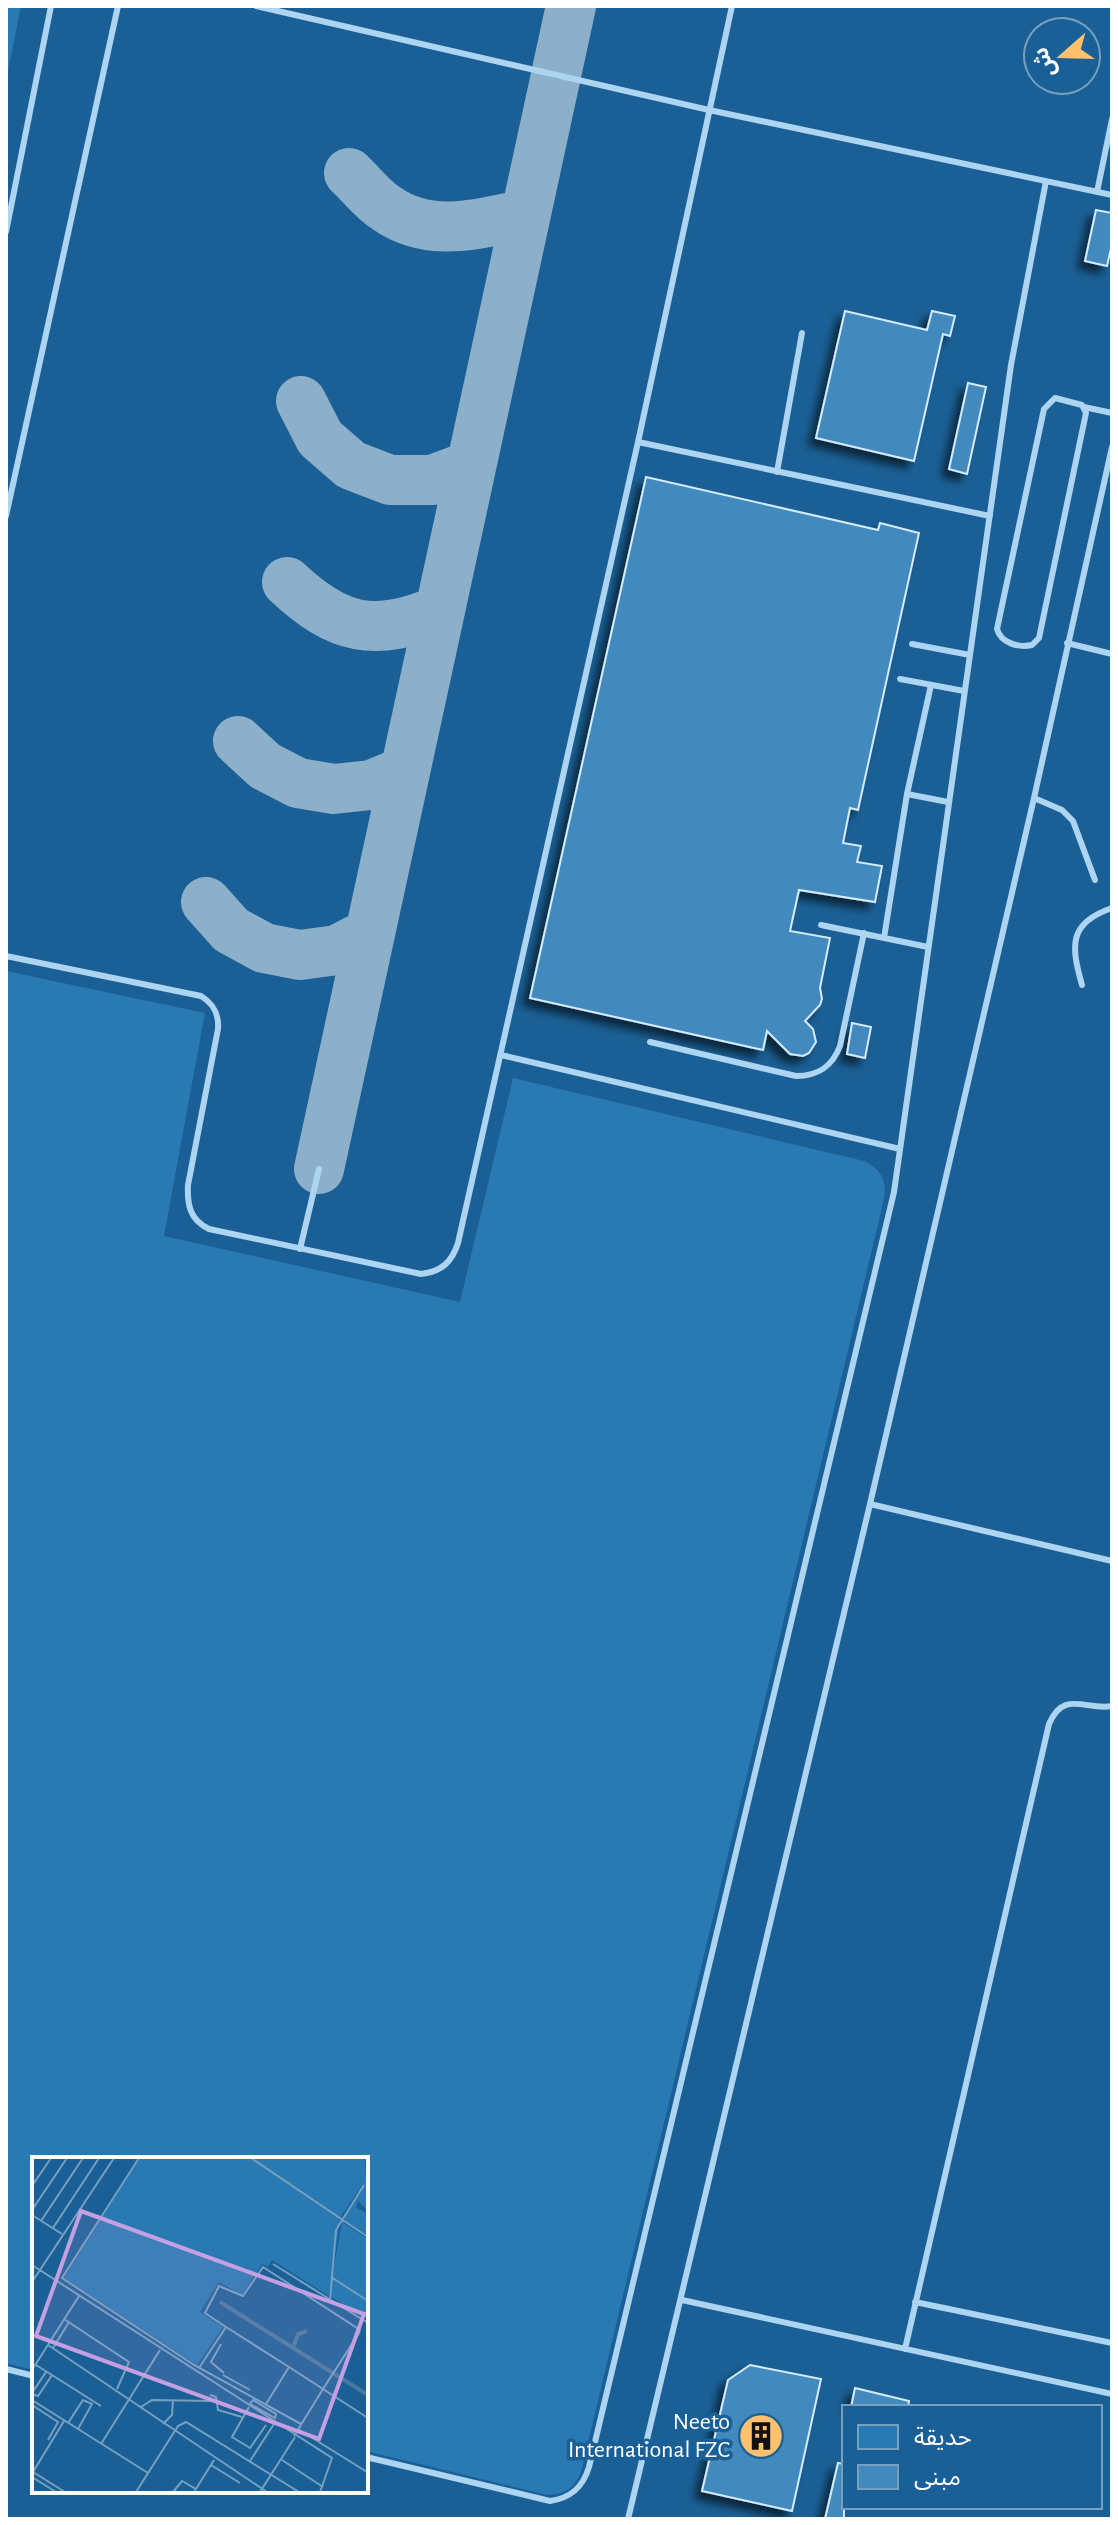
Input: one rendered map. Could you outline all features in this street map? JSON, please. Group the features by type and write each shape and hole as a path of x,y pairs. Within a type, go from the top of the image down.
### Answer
{"lane":[{"path":"6,232 51,6"},
{"path":"6,516 118,6"},
{"path":"256,6 709,110 1112,195"},
{"path":"6,956 201,996 209,1002 218,1019 218,1029 188,1185 191,1213 202,1226 421,1274 432,1273 449,1262 458,1243 501,1055 732,6"},
{"path":"1097,192 1112,119"},
{"path":"368,2457 550,2501 574,2492 586,2477 886,1230 1021,307 1046,181"},
{"path":"777,472 802,333"},
{"path":"1084,407 1086,413 1039,638 1032,645 1017,645 1001,638 997,629 1044,409 1055,398 1112,413"},
{"path":"638,442 990,516"},
{"path":"628,2519 870,1504 1112,447"},
{"path":"1067,643 1112,654"},
{"path":"912,644 970,655"},
{"path":"900,679 964,691"},
{"path":"884,938 907,794 931,685"},
{"path":"907,794 948,802"},
{"path":"1034,798 1062,810 1073,821 1095,880"},
{"path":"1082,985 1075,959 1076,937 1088,918 1112,908"},
{"path":"821,925 928,947"},
{"path":"650,1042 796,1076 819,1072 836,1057 840,1046 864,933"},
{"path":"501,1055 900,1149"},
{"path":"300,1249 319,1169"},
{"path":"870,1504 1112,1561"},
{"path":"905,2349 1049,1724 1053,1715 1070,1703 1101,1708 1112,1706"},
{"path":"682,2300 1112,2394"},
{"path":"915,2302 1112,2343"},
{"path":"6,2369 32,2376"}],"green space":[{"path":"6,6 21,6 6,82"},
{"path":"6,971 205,1013 164,1236 460,1302 513,1078 864,1161 875,1168 885,1186 884,1199 581,2472 575,2483 561,2493 543,2494 368,2451 368,2157 32,2157 32,2370 6,2363"}],"building":[{"path":"1096,210 1112,213 1112,244 1107,266 1085,261"},
{"path":"845,311 927,330 932,311 955,316 950,336 943,334 914,461 816,438"},
{"path":"968,383 986,387 967,474 949,469"},
{"path":"646,477 878,530 880,523 919,533 858,810 850,808 843,843 861,846 857,862 882,866 875,902 799,890 790,931 830,938 820,988 822,999 805,1021 813,1029 816,1042 803,1056 790,1054 767,1031 763,1050 530,998"},
{"path":"852,1023 871,1027 865,1058 847,1054"},
{"name":"Neeto International FZC","path":"750,2365 821,2379 792,2511 702,2491 728,2380"},
{"path":"855,2388 909,2401 908,2405 851,2405"},
{"path":"838,2463 842,2464 844,2519 825,2519"}],"taxiway":[{"path":"319,1169 571,6"},
{"path":"349,173 381,204 403,218 420,223 472,225 526,214"},
{"path":"301,401 320,438 351,465 390,480 432,480 470,466"},
{"path":"287,582 323,611 358,624 396,624 440,610"},
{"path":"238,741 265,766 298,783 334,789 371,785 405,771"},
{"path":"206,902 231,930 264,948 300,955 337,950 370,933"}],"place":[{"name":"Neeto International FZC","path":"761,2436"}]}
